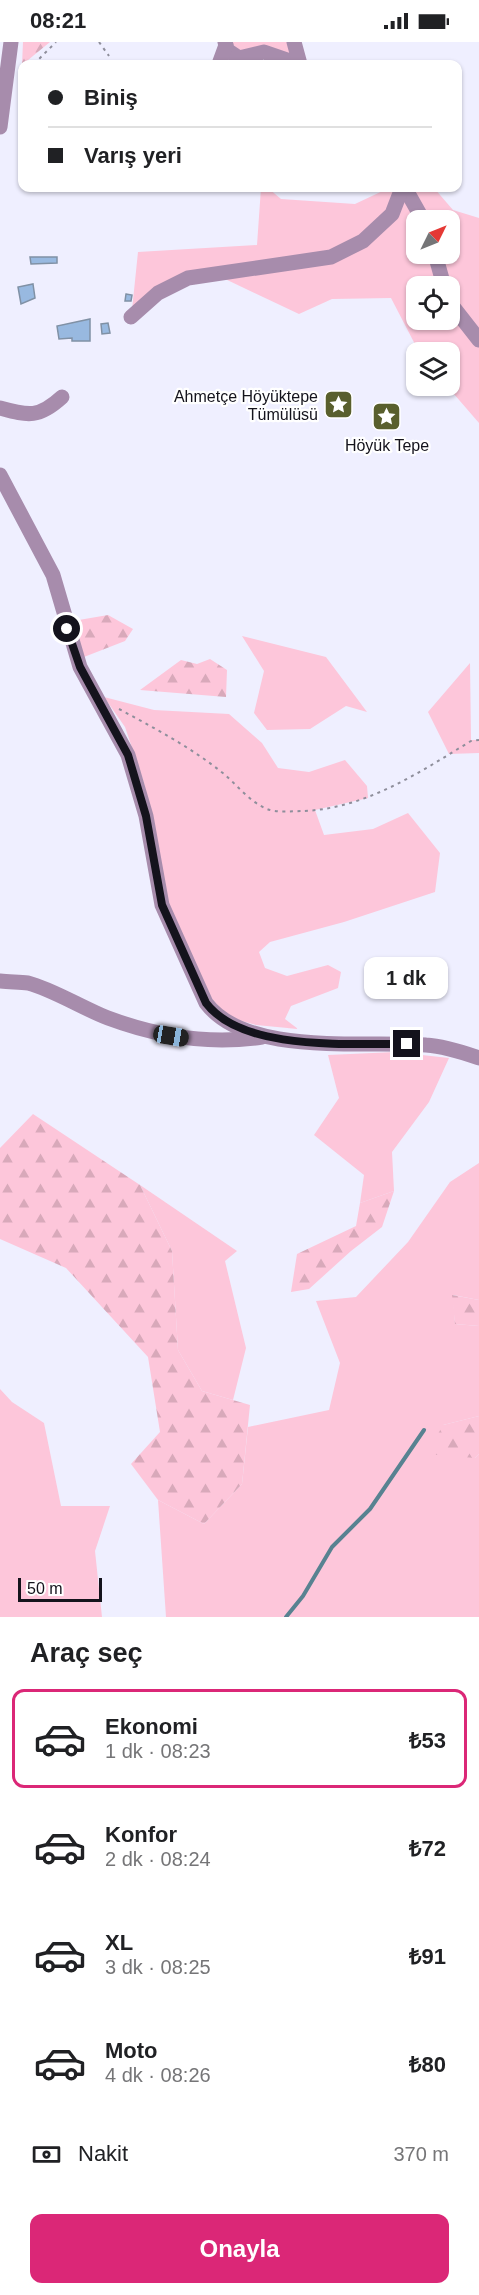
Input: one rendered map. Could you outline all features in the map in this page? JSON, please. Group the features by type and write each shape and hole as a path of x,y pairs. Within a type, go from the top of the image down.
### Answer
{"street":[{"path":"0,127 11,42"},
{"path":"294,42 298,60"},
{"path":"225,43 227,50 239,58 264,52 287,60"},
{"path":"220,60 225,43"},
{"path":"131,317 158,293 188,278 331,257 363,241 392,214 402,192"},
{"path":"406,192 417,210"},
{"path":"460,316 479,340"},
{"path":"0,408 29,416 50,409 62,397"},
{"path":"0,475 53,575 73,650 128,755 146,816 162,905 206,1003 224,1021 269,1036 312,1042 429,1045 479,1058"},
{"path":"0,981 29,984 108,1018 150,1032 193,1040 231,1041 269,1036"}],"path":[{"path":"38,60 56,42"},
{"path":"99,42 109,56"},
{"path":"99,701 175,739 268,809 326,810 368,798 418,774 471,741 479,740"}],"green space":[{"path":"23,42 50,42 28,60 22,60"},
{"path":"228,42 290,42 294,58 241,53"},
{"path":"261,192 273,192 281,199 355,204 380,192 396,192 387,211 360,239 329,253 189,273 132,310 138,252 257,245"},
{"path":"412,192 437,192 453,210 422,210"},
{"path":"404,196 412,210 406,210 406,264 432,264 436,276 406,276 406,327 391,298 332,299 299,314 223,278 332,261"},
{"path":"460,212 479,218 479,332 460,308 460,276 446,276 443,264 460,264"},
{"path":"460,323 479,345 479,423 456,396 460,396 460,342 414,342 408,330 460,330"},
{"path":"108,615 133,629 125,641 84,657 73,621"},
{"path":"242,636 326,657 367,712 346,706 310,729 267,730 254,713 264,671"},
{"path":"210,659 227,670 226,697 140,690 181,660 197,664"},
{"path":"470,663 471,740 479,740 479,753 449,754 428,712"},
{"path":"104,697 154,710 229,714 262,743 278,768 309,772 345,760 367,786 368,798 315,810 324,835 373,829 408,813 440,853 435,892 344,922 270,942 259,952 265,968 287,976 328,965 341,972 338,988 291,1006 285,1019 298,1029 256,1025 228,1017 212,999 167,902 144,783 125,727"},
{"path":"395,1052 449,1058 429,1102 392,1152 394,1191 360,1203 364,1175 314,1135 339,1098 328,1055"},
{"path":"33,1114 140,1185 172,1251 178,1350 202,1391 250,1405 242,1484 204,1524 158,1500 131,1464 160,1432 148,1357 66,1268 0,1239 0,1148"},
{"path":"479,1163 479,1300 453,1295 455,1324 479,1326 479,1416 443,1425 475,1458 479,1454 479,1617 166,1617 158,1500 204,1524 242,1484 248,1427 329,1410 340,1363 316,1301 356,1297 408,1242 450,1182"},
{"path":"140,1185 237,1251 225,1261 246,1348 233,1400 202,1391 178,1350 172,1251"},
{"path":"394,1191 382,1227 309,1289 291,1292 297,1254 356,1226 360,1203"},
{"path":"452,1295 479,1300 479,1326 455,1324"},
{"path":"0,1389 12,1402 44,1423 61,1506 110,1506 95,1551 102,1617 0,1617"},
{"path":"479,1416 479,1454 475,1458 427,1454 443,1425"}],"building":[{"path":"30,257 57,257 57,263 31,264"},
{"path":"33,284 35,298 21,304 18,287"},
{"path":"126,294 132,295 131,301 125,301"},
{"path":"90,319 90,341 72,341 72,338 59,339 57,326"},
{"path":"108,323 110,333 102,334 101,324"}],"waterway":[{"path":"286,1617 303,1596 332,1547 370,1509 424,1430"}],"place":[{"name":"Ahmetçe Höyüktepe Tümülüsü","path":"339,405"},
{"name":"Höyük Tepe","path":"387,417"}],"route":[{"path":"67,629 80,667 118,732 128,755 146,816 162,905 206,1003 214,1014 241,1029 266,1036 312,1042 407,1044"}]}
